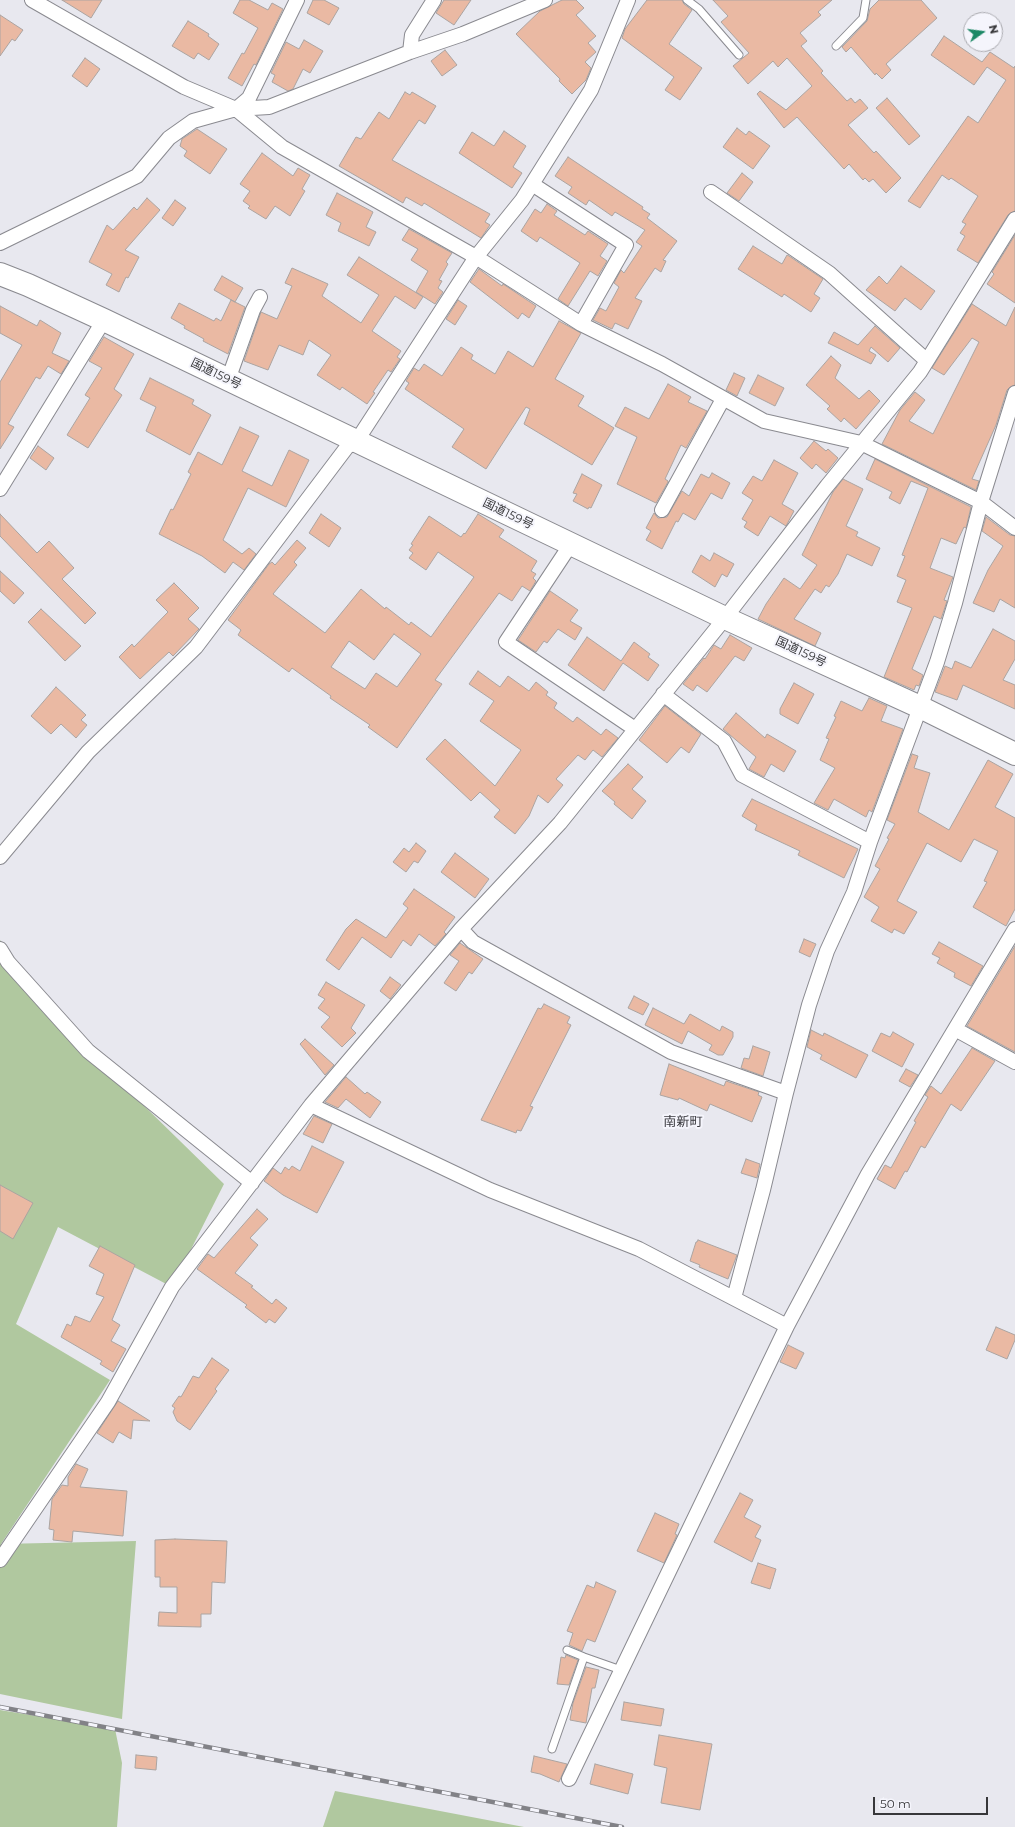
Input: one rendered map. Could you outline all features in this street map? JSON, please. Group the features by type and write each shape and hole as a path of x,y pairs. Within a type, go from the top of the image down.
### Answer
{"highway":[{"name":"国道159号","path":"0,274 28,285 104,320 725,618 920,707 1015,754"}],"street":[{"path":"32,0 184,87 236,109 282,147 476,257 581,324 662,364 764,421 861,443 981,502 1015,528"},
{"path":"236,109 249,98 297,0"},
{"path":"410,52 412,35 434,0"},
{"path":"0,243 137,176 169,138 193,121 236,109 269,107 410,52 463,34 545,0"},
{"path":"0,857 88,752 196,647 347,447 356,442 476,257 522,200 591,90 628,0"},
{"path":"532,184 626,245 581,324"},
{"path":"711,192 829,273 926,360"},
{"path":"0,1560 108,1402 172,1287 311,1105 461,929 560,823 725,618 861,443 920,372 926,360 1015,219"},
{"path":"228,380 253,310 260,297"},
{"path":"0,489 104,320"},
{"path":"734,1298 763,1190 809,1005 827,951 854,892 870,842 937,662 955,603 981,502 1012,408 1015,393"},
{"path":"662,510 723,399"},
{"path":"571,544 506,642 635,729"},
{"path":"663,694 724,742 742,775 870,842"},
{"path":"461,929 473,942 671,1052 786,1093"},
{"path":"569,1779 787,1326 868,1174 1015,929"},
{"path":"0,949 8,962 88,1051 252,1183"},
{"path":"955,1029 1015,1062"},
{"path":"311,1105 490,1190 639,1249 787,1326"}],"lane":[{"path":"687,0 699,9 739,54"},
{"path":"836,46 863,18 866,0"},
{"path":"567,1650 621,1670"},
{"path":"552,1749 584,1657"}],"green space":[{"path":"0,940 88,1051 224,1184 172,1287 58,1227 16,1324 110,1380 1,1544 136,1541 122,1719 0,1694"},
{"path":"0,1710 115,1729 122,1763 117,1827 0,1827"},
{"path":"335,1791 524,1827 323,1827"}],"building":[{"path":"62,0 102,0 91,18"},
{"path":"240,0 249,0 268,10 272,3 283,9 256,65 254,64 242,86 228,78 242,53 244,54 258,28 233,13"},
{"path":"313,0 324,0 339,8 329,25 307,13"},
{"path":"444,0 471,0 454,25 436,13"},
{"path":"562,0 576,0 584,8 576,15 596,36 588,43 596,52 585,62 591,68 586,80 572,94 559,81 560,79 516,34 540,11"},
{"path":"647,0 682,0 684,4 692,10 669,44 702,68 680,100 665,90 674,77 622,38 625,29"},
{"path":"713,0 832,0 818,12 821,15 800,33 807,41 801,46 823,71 821,73 847,101 851,98 855,103 860,99 868,108 848,125 874,153 876,151 901,178 886,193 873,179 869,182 865,178 863,180 849,164 844,169 797,117 784,128 757,94 760,91 786,110 812,86 787,58 778,67 773,61 748,84 733,66 749,53 721,22 728,16"},
{"path":"879,0 921,0 937,18 886,64 891,70 882,79 876,73 875,75 851,47 846,52 842,47 867,21 870,9"},
{"path":"0,15 23,30 15,41 12,39 0,56"},
{"path":"188,21 209,34 208,36 219,44 209,60 198,53 194,59 172,46"},
{"path":"944,36 963,49 963,52 967,52 982,62 990,52 1014,68 1015,66 1015,211 1008,215 978,263 957,250 965,236 960,233 966,224 962,222 978,196 951,178 949,180 942,175 920,208 908,201 968,116 978,123 1006,80 987,67 974,85 931,55"},
{"path":"304,40 323,51 310,73 303,69 293,89 288,91 272,82 275,75 271,73 286,42 299,49"},
{"path":"445,50 457,65 442,76 431,61"},
{"path":"85,58 100,69 87,87 72,76"},
{"path":"405,92 410,95 412,92 436,106 425,124 419,120 392,160 490,214 485,222 490,225 481,238 424,203 422,206 406,197 403,203 339,166 356,137 361,139 379,112 389,119"},
{"path":"887,98 920,136 909,145 876,108"},
{"path":"737,128 746,135 749,131 770,146 753,169 723,147"},
{"path":"197,129 227,149 210,174 184,156 187,151 180,146 182,139"},
{"path":"504,131 526,146 513,167 522,173 512,188 459,153 472,132 494,146"},
{"path":"262,153 293,176 298,168 310,175 302,189 305,191 290,216 275,206 266,219 248,208 250,206 243,201 250,191 240,184"},
{"path":"568,157 643,207 642,209 650,214 647,218 677,241 663,260 666,261 661,272 655,268 635,298 642,301 628,329 615,323 612,329 593,320 600,308 606,311 619,287 614,283 621,270 624,273 642,246 636,242 645,230 615,212 612,216 589,200 586,205 568,193 572,187 555,176"},
{"path":"742,173 753,182 739,201 727,193"},
{"path":"337,193 373,212 366,227 376,232 369,246 338,231 341,223 326,215"},
{"path":"147,198 160,210 125,250 139,257 128,278 126,277 119,292 106,285 112,274 89,262 107,225 113,230 134,207 137,210"},
{"path":"175,200 186,208 173,226 162,218"},
{"path":"547,204 557,211 554,215 585,235 588,231 608,244 600,256 607,261 598,276 590,271 568,306 558,299 580,263 540,237 537,242 521,231 535,209 541,213"},
{"path":"409,229 452,253 446,262 448,264 439,280 442,281 438,288 443,292 435,304 416,292 428,271 411,260 418,249 402,240"},
{"path":"1015,235 1015,303 987,284 994,274 992,272"},
{"path":"753,246 782,264 787,255 823,279 814,294 820,298 811,312 784,294 782,297 738,269"},
{"path":"359,257 423,297 415,309 395,296 372,331 401,351 397,357 400,359 391,372 388,370 373,392 375,393 367,404 342,387 340,390 317,375 331,355 309,340 303,355 279,345 268,370 244,361 261,312 277,319 292,286 285,283 292,268 328,284 322,296 361,323 379,295 347,275"},
{"path":"901,266 935,291 921,310 905,298 895,311 866,290 879,276 887,284"},
{"path":"479,269 502,286 503,284 536,306 529,318 522,313 518,319 470,282"},
{"path":"222,276 243,288 235,302 214,290"},
{"path":"231,300 245,307 228,354 203,341 204,339 184,328 185,326 171,318 179,303 214,321 216,318 221,321"},
{"path":"458,300 467,306 455,325 446,319"},
{"path":"972,304 1006,326 1015,307 1015,385 1007,390 996,425 972,479 979,481 976,490 882,444 900,410 915,392 925,400 909,421 933,434 979,342 972,338 944,375 932,368"},
{"path":"0,306 37,326 40,320 61,333 52,353 69,361 61,374 48,366 40,379 36,377 8,424 14,427 0,449 0,382 22,345 0,333"},
{"path":"559,321 581,333 555,379 584,396 578,406 614,428 592,465 524,424 530,409 526,407 486,469 452,447 464,429 405,389 409,383 406,381 414,368 419,371 424,364 442,376 461,347 473,355 471,359 495,374 508,351 533,367"},
{"path":"875,326 900,348 888,362 871,347 869,351 876,355 871,364 828,343 834,332 858,345"},
{"path":"104,337 134,354 114,389 122,395 88,448 67,435 90,398 85,395 102,368 89,361"},
{"path":"831,356 841,365 835,378 859,399 869,390 880,401 856,429 844,418 841,422 827,409 830,406 806,385"},
{"path":"734,373 745,378 737,396 726,390"},
{"path":"758,375 784,388 775,406 749,393"},
{"path":"150,378 194,400 192,404 211,415 190,455 146,431 156,407 140,399"},
{"path":"668,384 691,397 688,402 707,411 686,448 681,445 665,479 668,482 656,503 617,484 637,437 615,426 625,407 649,419"},
{"path":"240,427 259,436 242,471 272,486 289,450 309,460 286,507 248,488 223,540 242,554 249,548 256,554 244,570 233,562 225,573 202,556 159,534 191,474 188,472 198,452 222,465"},
{"path":"814,441 826,451 828,449 838,458 826,473 816,464 812,469 800,458"},
{"path":"38,446 54,458 46,470 30,458"},
{"path":"875,459 971,507 966,528 964,527 956,544 941,538 930,568 953,577 944,600 947,601 941,619 934,616 912,669 923,675 919,686 916,685 914,690 884,677 912,608 897,602 906,580 897,576 905,556 902,555 928,488 911,481 900,504 889,498 892,492 866,479"},
{"path":"774,460 798,473 782,504 794,511 786,526 770,516 758,536 744,527 747,522 742,519 753,500 742,493 753,476 762,481"},
{"path":"712,473 730,483 722,499 711,493 695,520 683,513 678,522 676,521 662,549 646,540 651,531 646,528 654,513 658,518 667,517 682,491 689,496 701,474 709,478"},
{"path":"582,474 602,485 591,508 589,507 588,509 573,501 577,494 573,493"},
{"path":"843,479 863,489 846,526 858,532 856,536 880,548 872,566 847,554 838,574 829,587 826,585 821,593 815,589 794,619 821,633 815,646 758,619 766,604 784,578 800,589 817,565 802,555 833,492"},
{"path":"0,514 37,553 49,541 74,568 62,579 96,613 85,624 0,536"},
{"path":"321,514 341,528 329,547 309,533"},
{"path":"478,514 504,530 499,537 537,561 531,571 536,574 533,578 536,581 530,591 522,586 512,601 499,593 435,680 442,684 397,748 368,727 370,725 330,698 331,696 292,668 289,672 238,635 241,630 228,620 269,564 272,562 275,565 297,540 306,548 294,562 297,565 273,594 325,633 361,589 385,609 386,607 409,625 411,622 431,637 474,577 438,552 426,570 409,558 413,553 409,550 413,545 411,544 429,516 461,537 464,533 465,534","holes":["394,634 421,654 397,687 376,673 365,689 331,667 349,641 374,660"]},
{"path":"986,517 1010,535 1015,536 1015,608 1000,599 994,612 973,603 988,570 1003,546 982,531"},
{"path":"714,553 734,564 727,577 722,574 715,587 692,572 701,555 710,561"},
{"path":"0,571 24,593 14,604 0,591"},
{"path":"174,583 199,608 188,619 199,629 173,656 169,652 140,679 119,657 132,644 134,647 168,612 156,600"},
{"path":"550,591 578,610 570,621 582,628 575,640 558,629 547,643 544,641 536,652 518,640"},
{"path":"41,609 81,646 65,661 28,622"},
{"path":"993,629 1015,641 1015,659 1003,680 1015,685 1015,709 963,685 957,700 935,692 945,666 952,669 955,661 971,668"},
{"path":"730,635 752,648 744,661 735,656 707,692 697,685 693,691 683,684 704,658 705,659 714,645 721,649"},
{"path":"587,637 621,661 634,642 650,654 648,657 659,665 648,681 623,663 604,691 568,665"},
{"path":"478,671 500,687 508,676 529,691 536,682 548,692 546,695 557,703 554,708 573,722 577,717 601,735 606,729 618,738 602,757 593,750 585,760 578,755 556,779 563,785 548,803 538,795 529,816 515,834 494,817 500,810 480,792 471,801 426,759 445,739 495,786 521,750 480,721 494,701 469,684"},
{"path":"794,683 814,694 798,724 780,714 780,709"},
{"path":"56,687 86,715 81,720 87,725 76,738 61,724 51,734 31,716"},
{"path":"869,698 887,706 881,721 903,729 872,812 869,810 866,817 834,799 828,810 814,803 835,768 820,760 829,739 826,738 836,717 834,716 841,701 862,711"},
{"path":"665,706 701,734 689,753 681,747 667,763 639,740"},
{"path":"736,713 765,738 767,734 796,751 784,772 771,764 764,777 749,769 756,757 723,729"},
{"path":"912,754 918,756 914,768 930,773 918,812 949,830 988,760 1013,774 995,807 1015,818 1015,909 1006,926 973,907 987,882 984,881 998,851 974,839 961,862 927,843 897,901 917,912 904,934 894,929 892,933 871,921 879,907 864,897 880,869 875,866 889,839 887,838 895,824 887,820"},
{"path":"628,764 643,777 632,789 646,801 632,819 614,804 615,802 602,791"},
{"path":"752,799 858,849 844,878 798,855 800,851 755,830 757,825 742,816"},
{"path":"416,843 426,851 418,863 414,861 406,872 393,862 404,848 409,852"},
{"path":"455,853 489,879 475,898 441,872"},
{"path":"414,889 455,917 444,932 446,934 435,946 419,934 411,946 403,940 391,958 362,937 339,970 326,960 346,929 356,919 386,938 408,908 403,904"},
{"path":"804,939 816,944 810,957 799,952"},
{"path":"939,942 983,966 971,986 954,977 955,973 937,963 940,958 932,954"},
{"path":"460,943 483,959 472,974 469,972 456,991 444,983 459,961 450,955"},
{"path":"1015,946 1015,1052 967,1026"},
{"path":"390,977 401,985 390,999 380,991"},
{"path":"326,982 365,1005 351,1028 356,1033 342,1047 321,1027 330,1017 318,1008 325,999 318,995"},
{"path":"634,996 649,1004 643,1015 628,1008"},
{"path":"544,1004 570,1017 567,1023 571,1025 530,1106 533,1107 521,1131 517,1130 516,1133 481,1120 538,1008 541,1009"},
{"path":"653,1008 684,1024 690,1014 720,1031 722,1026 733,1032 733,1037 723,1055 718,1055 709,1050 712,1045 688,1031 682,1044 645,1025"},
{"path":"811,1030 823,1036 824,1033 868,1055 856,1078 820,1059 822,1055 807,1047"},
{"path":"893,1032 914,1044 902,1067 872,1051 881,1033 890,1037"},
{"path":"305,1039 334,1065 325,1075 300,1044"},
{"path":"753,1046 770,1052 763,1076 741,1068 744,1058 749,1059"},
{"path":"972,1048 995,1061 961,1111 951,1104 925,1148 921,1146 907,1172 905,1171 895,1189 877,1179 885,1165 891,1168 916,1122 914,1121 928,1097 925,1095 931,1086 941,1094"},
{"path":"669,1064 724,1086 726,1081 759,1092 758,1095 762,1097 752,1122 710,1104 707,1111 679,1098 678,1100 660,1095"},
{"path":"906,1069 918,1075 910,1087 899,1081"},
{"path":"346,1077 365,1094 367,1092 381,1102 370,1118 346,1099 338,1108 325,1102"},
{"path":"314,1116 332,1124 323,1143 303,1134"},
{"path":"312,1146 344,1162 317,1213 283,1195 264,1181 273,1168 281,1174 285,1167 289,1170 292,1166 300,1171"},
{"path":"746,1159 760,1164 757,1178 741,1173"},
{"path":"0,1185 33,1203 13,1239 0,1231"},
{"path":"257,1209 268,1219 250,1238 258,1245 235,1273 253,1286 251,1287 272,1304 276,1299 287,1308 275,1323 269,1319 266,1323 245,1307 247,1305 197,1269 208,1254 214,1258"},
{"path":"698,1240 737,1255 728,1279 699,1267 700,1265 690,1261"},
{"path":"100,1246 135,1265 112,1320 120,1325 111,1341 126,1349 113,1372 100,1364 102,1361 61,1337 67,1324 71,1326 75,1316 90,1322 104,1297 96,1294 104,1274 89,1266"},
{"path":"996,1327 1015,1335 1015,1340 1007,1359 986,1350"},
{"path":"788,1345 804,1353 796,1369 780,1362"},
{"path":"212,1358 229,1370 215,1389 217,1391 190,1430 177,1421 173,1412 175,1408 172,1406 179,1396 181,1397 193,1376 199,1378"},
{"path":"118,1401 150,1421 133,1420 131,1439 119,1432 113,1443 97,1433"},
{"path":"76,1464 88,1469 80,1487 127,1491 123,1536 73,1531 72,1542 53,1540 54,1530 49,1529 52,1499 62,1485 68,1486 68,1477"},
{"path":"740,1493 753,1500 744,1517 761,1526 755,1537 761,1540 752,1562 714,1542"},
{"path":"655,1513 679,1524 675,1534 677,1535 664,1563 637,1551"},
{"path":"175,1539 227,1541 225,1583 212,1582 211,1614 201,1614 201,1627 158,1626 159,1612 177,1613 177,1587 160,1587 160,1577 155,1577 155,1540"},
{"path":"758,1563 776,1569 770,1589 751,1583"},
{"path":"596,1582 616,1591 595,1642 587,1639 582,1651 569,1645 573,1633 567,1631 587,1585 594,1588"},
{"path":"566,1655 578,1660 569,1685 557,1684 561,1657 565,1658"},
{"path":"586,1667 599,1670 595,1688 592,1688 586,1723 570,1720 573,1703"},
{"path":"624,1702 664,1709 661,1726 621,1720"},
{"path":"659,1735 712,1744 700,1810 661,1803 667,1768 654,1765"},
{"path":"136,1755 157,1757 156,1770 135,1768"},
{"path":"534,1756 567,1764 559,1782 531,1772"},
{"path":"595,1764 633,1774 628,1794 590,1784"}],"railway":[{"path":"0,1707 622,1827"}],"district":[{"name":"南新町","path":"683,1122"}]}
